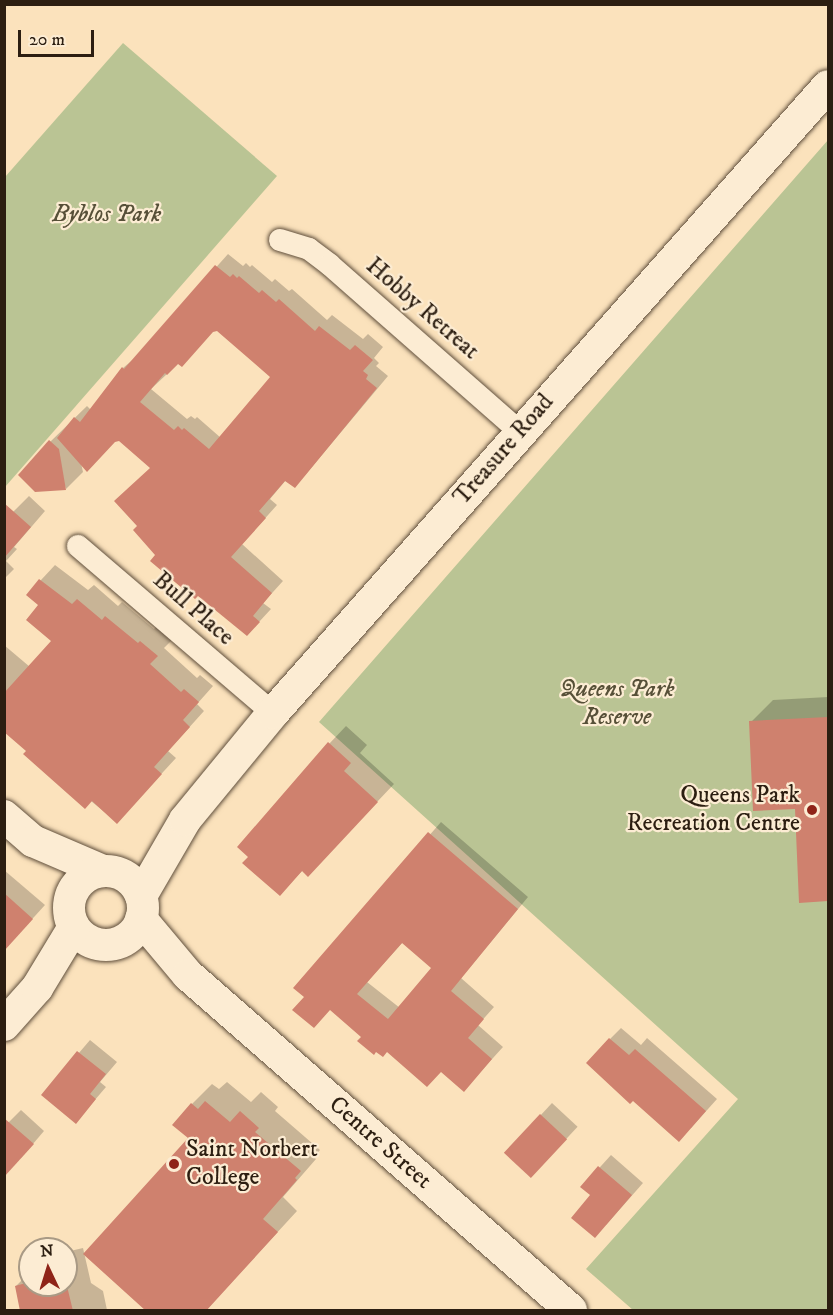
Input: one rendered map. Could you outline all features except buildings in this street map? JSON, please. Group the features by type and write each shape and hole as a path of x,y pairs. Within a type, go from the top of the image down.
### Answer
{"street":[{"name":"Treasure Road","path":"4,1025 37,988 108,921 185,820 273,713 828,86"},
{"name":"Hobby Retreat","path":"280,240 309,249 330,265 520,432"},
{"name":"Bull Place","path":"78,546 273,713"},
{"name":"Centre Street","path":"4,816 33,841 108,921 188,975 571,1311"},
{"name":"Treasure Road","path":"108,921 73,891 81,880 91,873 110,872 185,820"},
{"name":"Centre Street","path":"33,841 110,872 135,886 108,921"}],"green space":[{"name":"Byblos Park","path":"123,43 277,176 5,487 5,177"},
{"name":"Queens Park Reserve","path":"828,140 828,1310 633,1310 586,1269 738,1099 319,722"}],"place":[{"name":"Queens Park Recreation Centre","path":"812,810"},
{"name":"Saint Norbert College","path":"174,1164"}]}
